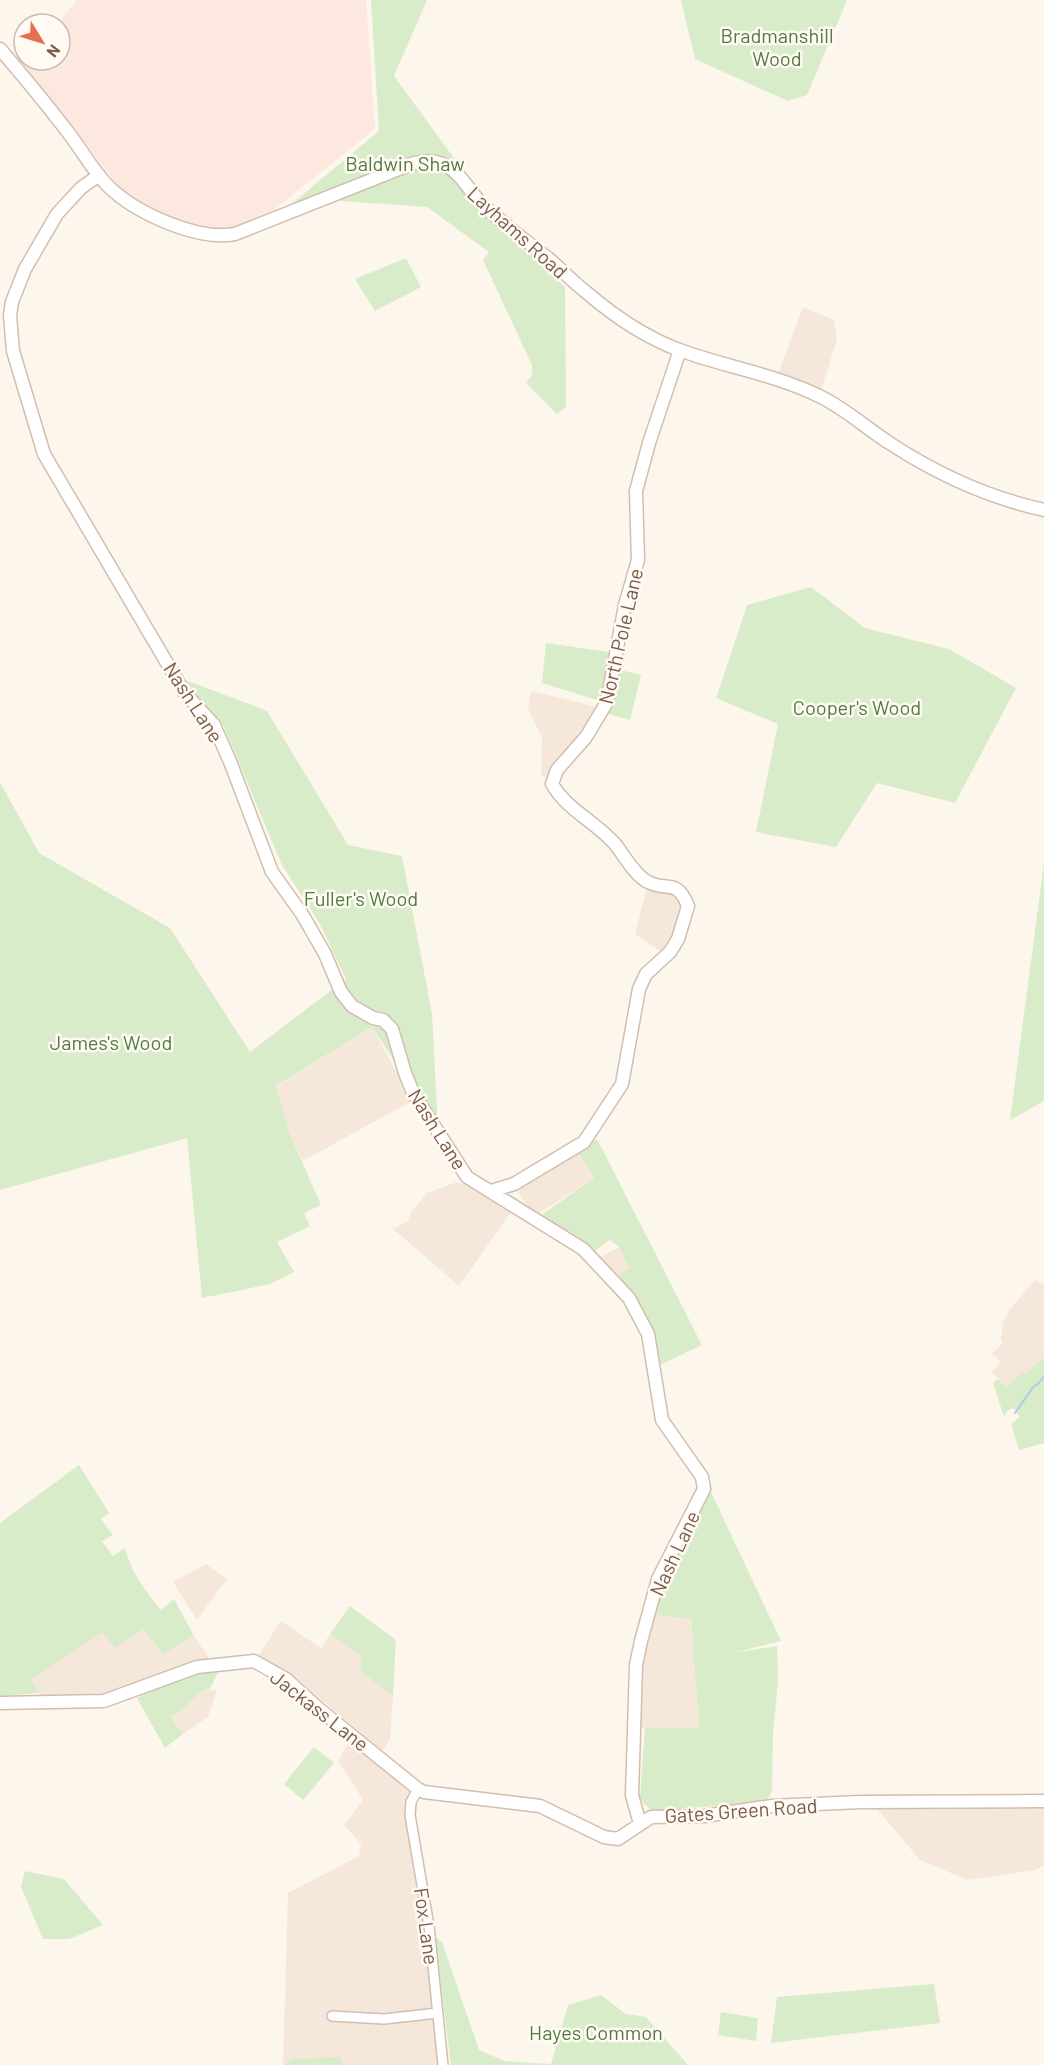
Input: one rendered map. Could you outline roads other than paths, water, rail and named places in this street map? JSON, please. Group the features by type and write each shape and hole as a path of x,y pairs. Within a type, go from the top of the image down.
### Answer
{"street":[{"name":"Layhams Road","path":"0,49 71,135 109,187 127,202 165,223 183,229 227,236 240,233 414,163 439,162 455,172 483,204 600,304 631,327 680,350 768,376 814,394 836,406 896,448 947,475 970,486 1044,510"},
{"name":"Nash Lane","path":"99,175 81,189 57,214 25,270 12,302 10,315 13,351 44,454 184,692 214,725 272,872 302,914 325,954 341,992 352,1006 373,1018 383,1020 392,1029 413,1093 467,1177 584,1249 629,1298 648,1334 663,1420 702,1477 704,1489 658,1579 638,1657 632,1795 640,1824"},
{"name":"North Pole Lane","path":"491,1191 514,1184 584,1142 622,1084 639,989 646,974 670,952 678,939 688,906 678,890 648,882 629,864 614,843 558,795 552,784 557,770 586,737 607,702 625,605 638,560 636,491 649,443 680,350"},
{"path":"514,1184 515,1206"},
{"name":"Jackass Lane","path":"0,1703 104,1701 197,1667 254,1661 286,1679 319,1709 418,1789"},
{"name":"Gates Green Road","path":"418,1789 424,1792 540,1806 604,1837 618,1839 651,1817 704,1816 772,1806 860,1802 1044,1801"},
{"name":"Fox Lane","path":"418,1789 411,1802 410,1815 429,1926 443,2065"},
{"path":"332,2016 384,2019 438,2013"}],"waterway":[{"path":"1015,1413 1044,1376"}],"park label":[{"name":"Bradmanshill Wood","path":"777,46"},
{"name":"Baldwin Shaw","path":"405,163"},
{"name":"Cooper's Wood","path":"857,707"},
{"name":"Fuller's Wood","path":"361,898"},
{"name":"James's Wood","path":"111,1042"},
{"name":"Hayes Common","path":"596,2032"}]}
